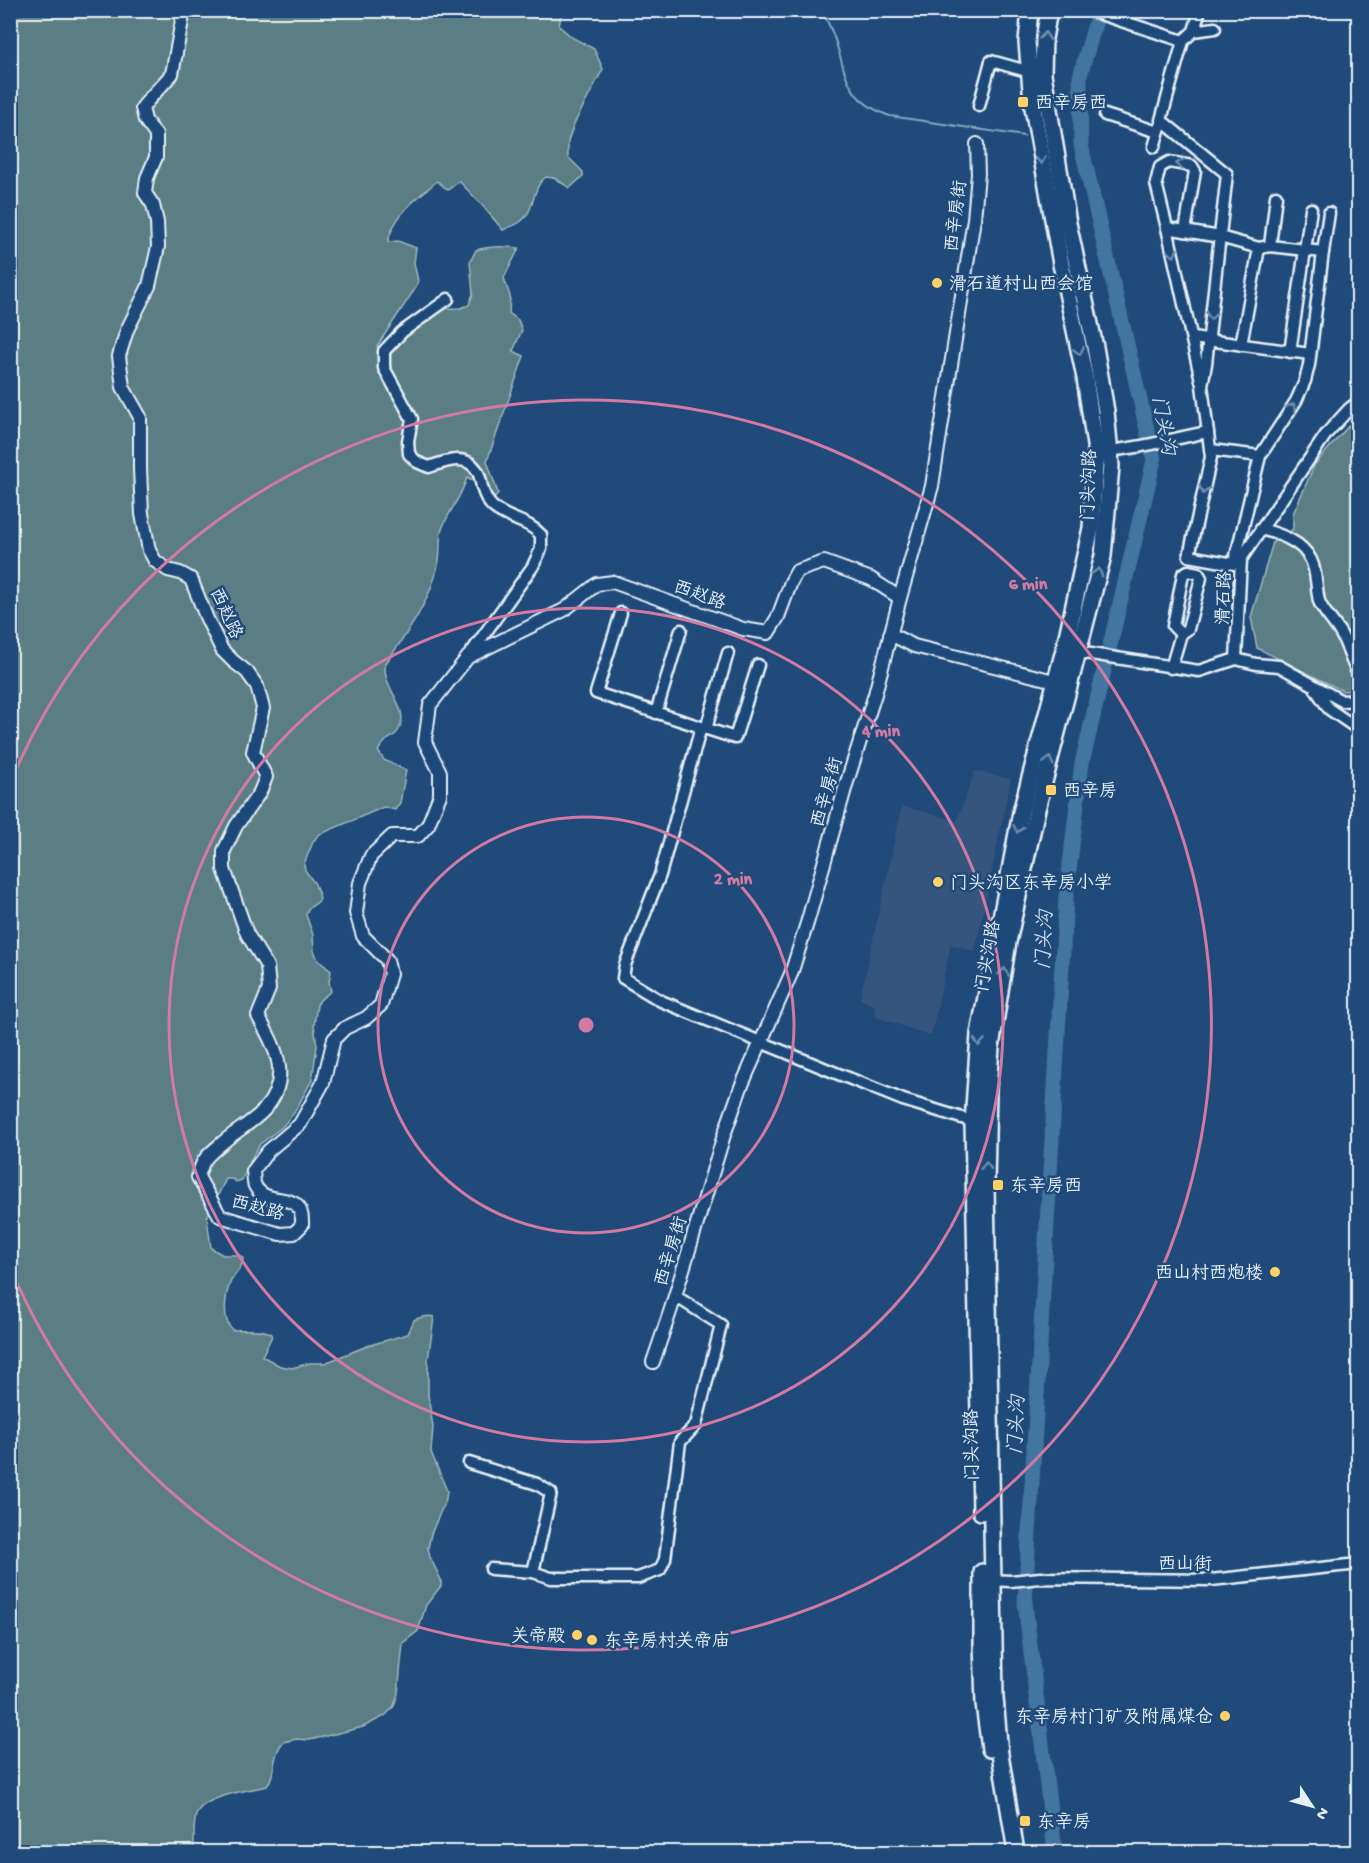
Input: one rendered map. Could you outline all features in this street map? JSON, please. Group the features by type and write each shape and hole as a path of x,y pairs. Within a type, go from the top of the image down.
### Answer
{"main road":[{"name":"门头沟路","path":"980,1123 1010,936 1037,809 1077,652 1091,528 1103,451 1061,264 1040,151 1036,73 1026,42 1030,10"},
{"name":"门头沟路","path":"1036,73 1049,10"},
{"name":"门头沟路","path":"1016,1852 1000,1754 988,1580 979,1034 1021,812 1054,681 1077,652"},
{"name":"门头沟路","path":"988,1580 982,1643 984,1704 1006,1852"}],"street":[{"name":"西赵路","path":"184,10 172,74 142,108 145,120 156,135 156,157 147,178 145,193 153,206 157,222 158,247 149,286 127,330 119,356 123,387 140,417 142,514 149,550 155,561 168,570 191,579 222,650 247,672 257,686 263,708 252,752 266,777 260,792 236,826 224,851 224,869 247,934 267,966 269,989 258,1016 274,1044 280,1066 276,1090 265,1109 202,1161 198,1177 220,1216 279,1234 294,1233 302,1225 303,1212 296,1204 265,1196 255,1186 253,1171 268,1151 300,1124 323,1083 334,1039 345,1028 366,1018 381,1005 390,974 387,960 363,936 356,913 360,883 371,856 392,836 418,836 428,825 440,795 440,772 425,742 430,705 468,657 564,610 597,584 613,582 743,629 768,633 778,617 797,571 824,562 871,579 900,598"},
{"path":"1154,147 1183,40 1194,30 1200,10"},
{"path":"1088,11 1183,40"},
{"path":"1194,30 1215,28"},
{"path":"979,106 991,61 1036,73"},
{"path":"1105,115 1158,132"},
{"path":"1161,120 1227,174 1202,385"},
{"name":"西辛房街","path":"653,1362 741,1087 791,974 875,694 932,486 974,219 978,174 977,144"},
{"path":"1185,231 1195,171 1192,166 1168,162 1160,167 1156,183 1202,385 1211,450 1189,556 1234,564 1260,456 1296,401 1305,381 1329,213"},
{"path":"1241,345 1276,196"},
{"path":"1290,352 1311,208"},
{"path":"1167,228 1265,247 1323,252"},
{"path":"448,299 402,332 384,351 384,368 412,419 408,441 409,454 417,462 429,468 456,459 469,462 477,470 490,505 498,511 530,524 541,535 542,549 533,566 468,657"},
{"path":"1191,338 1310,354"},
{"name":"滑石路","path":"1236,659 1241,559 1327,433 1349,409 1359,402"},
{"path":"1103,451 1138,447 1208,432"},
{"path":"1211,450 1260,456"},
{"path":"1261,529 1289,538 1311,559 1319,602 1339,631 1359,674"},
{"path":"1172,668 1181,634 1188,629 1201,578 1198,573 1188,571 1184,574 1173,626 1181,634"},
{"path":"621,613 596,693 735,738 758,665"},
{"path":"656,713 681,630"},
{"path":"891,634 914,646 1054,681"},
{"path":"1077,652 1199,671 1236,659 1280,666 1342,701 1359,700"},
{"path":"728,653 703,728 660,875 625,965 623,978 661,1001 903,1100 980,1123"},
{"path":"1314,687 1329,709 1359,729"},
{"path":"491,1569 533,1572 551,1578 638,1578 660,1570 665,1559 680,1442 696,1425 721,1325 675,1296"},
{"path":"469,1463 537,1484 551,1493 533,1572"},
{"name":"西山街","path":"988,1580 1011,1581 1040,1578 1211,1580 1359,1564"}],"shaded area":[{"name":"门头沟区东辛房小学","path":"975,771 1011,779 975,952 951,944 931,1036 874,1016 875,1006 860,999 902,806 957,821"}],"green space":[{"path":"11,11 562,11 559,26 573,38 594,49 603,69 574,124 568,141 568,157 583,172 583,176 570,188 554,178 546,177 541,181 525,217 503,230 459,181 448,190 437,181 400,215 391,232 388,242 398,241 416,248 414,263 418,281 377,346 379,354 384,355 395,347 402,336 435,309 461,308 469,305 473,294 470,262 476,250 503,247 519,248 504,278 510,296 509,313 518,320 522,330 513,351 524,356 487,461 498,493 495,498 483,499 477,493 477,483 467,477 441,532 439,561 429,592 417,617 386,663 387,680 399,706 402,723 395,735 378,751 384,760 406,770 400,803 395,810 384,807 318,835 304,864 320,898 308,909 306,915 313,935 314,951 318,960 331,971 329,982 331,991 317,1005 314,1025 317,1046 312,1080 294,1113 282,1127 260,1144 242,1180 236,1182 233,1179 226,1179 207,1217 211,1248 223,1255 239,1255 243,1258 227,1294 225,1307 229,1325 232,1330 259,1330 272,1334 262,1356 280,1366 292,1368 310,1363 325,1363 367,1346 408,1334 414,1320 434,1317 428,1360 428,1395 433,1427 431,1452 447,1491 428,1548 441,1580 441,1586 426,1605 418,1631 403,1643 398,1693 394,1706 385,1716 363,1727 310,1740 297,1739 283,1742 277,1753 267,1786 227,1795 200,1808 194,1824 194,1852 11,1852"},
{"path":"1358,415 1358,690 1343,691 1257,648 1251,617 1273,542 1293,529 1293,514 1315,464"}],"waterway":[{"path":"820,10 830,27 843,68 853,90 874,109 890,116 1024,136"},
{"name":"门头沟","path":"1055,1852 1025,1603 1066,897 1082,763 1154,460 1081,145 1080,76 1099,10"}],"place":[{"name":"西辛房西","path":"1023,102"},
{"name":"滑石道村山西会馆","path":"937,283"},
{"name":"西辛房","path":"1051,790"},
{"name":"门头沟区东辛房小学","path":"938,882"},
{"name":"东辛房西","path":"998,1185"},
{"name":"西山村西炮楼","path":"1275,1272"},
{"name":"关帝殿","path":"577,1635"},
{"name":"东辛房村关帝庙","path":"592,1640"},
{"name":"东辛房村门矿及附属煤仓","path":"1225,1716"},
{"name":"东辛房","path":"1025,1821"}]}
